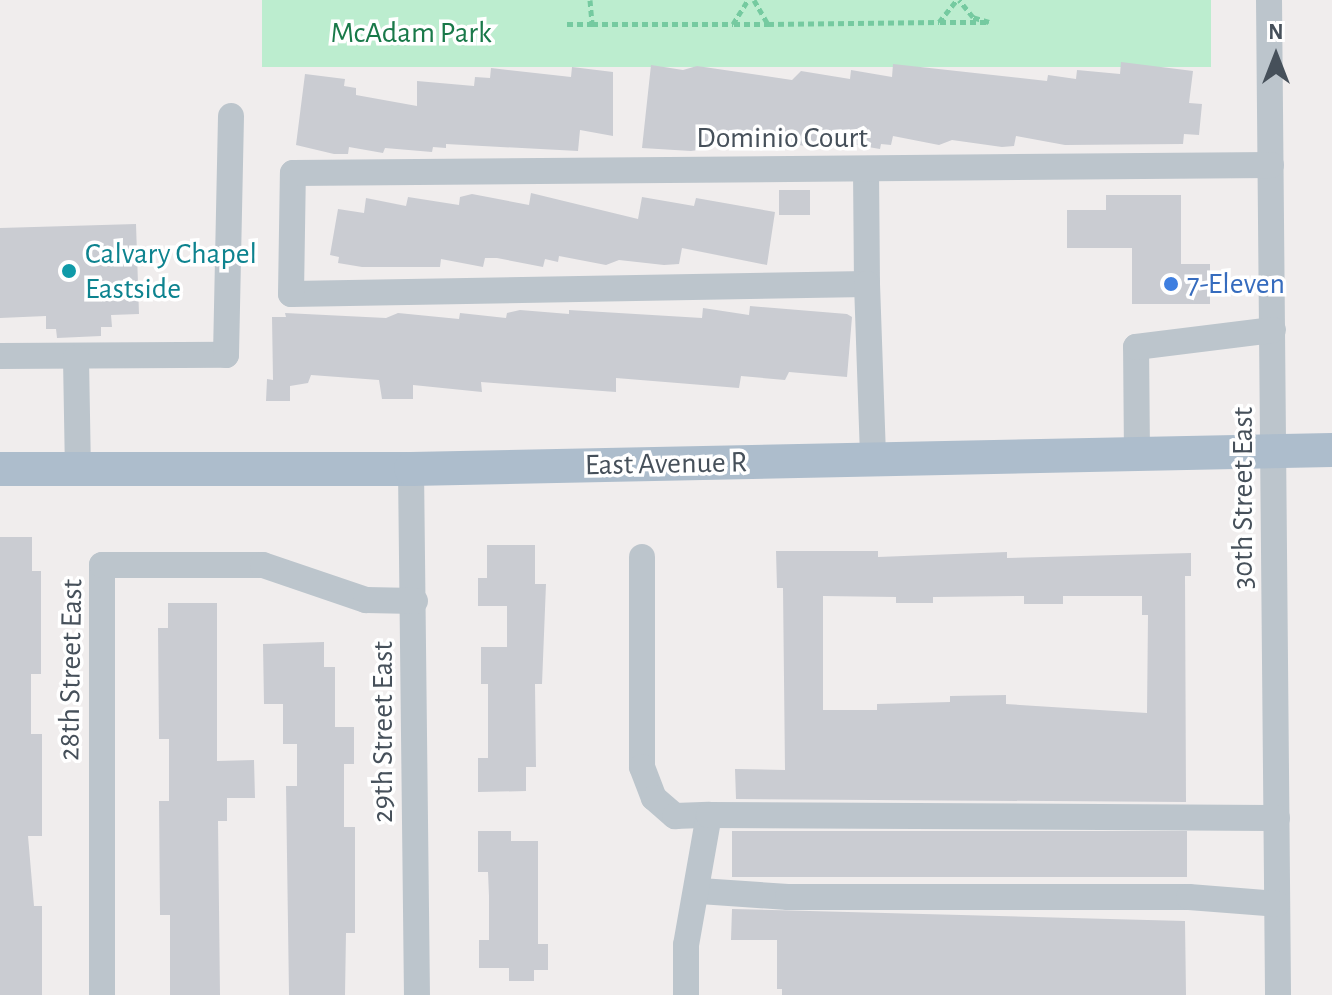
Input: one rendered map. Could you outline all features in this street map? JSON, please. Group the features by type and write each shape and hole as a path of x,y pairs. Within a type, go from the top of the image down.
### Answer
{"main road":[{"name":"East Avenue R","path":"0,469 411,469 1332,450"}],"street":[{"name":"30th Street East","path":"1269,0 1278,995"},
{"path":"0,356 226,355 231,116"},
{"name":"Dominio Court","path":"867,284 291,294 293,173 1271,165"},
{"path":"866,170 873,460"},
{"path":"1137,455 1136,347 1273,330"},
{"path":"76,358 78,469"},
{"name":"29th Street East","path":"411,469 415,601 417,995"},
{"path":"642,557 642,767 654,798 675,816 1277,818"},
{"name":"28th Street East","path":"102,995 102,565 263,565 366,600 415,601"},
{"path":"686,995 686,945 700,891 709,815"},
{"path":"700,891 788,897 1189,897 1277,904"}],"path":[{"path":"590,0 592,24"},
{"path":"733,24 751,0 768,24"},
{"path":"567,24 989,22 973,17 958,0 939,22"}],"green space":[{"name":"McAdam Park","path":"262,0 1211,0 1211,67 262,67"}],"building":[{"path":"1121,62 1193,71 1189,103 1202,104 1199,135 1184,134 1183,144 1065,145 1016,136 1014,146 1002,147 952,140 939,145 893,136 891,145 881,144 880,149 833,141 819,142 818,148 773,141 760,148 714,141 713,148 691,151 642,148 651,65 683,70 697,66 792,80 801,71 850,79 851,70 892,77 893,64 1047,81 1048,75 1076,79 1077,70 1120,74"},
{"path":"572,67 613,72 613,136 580,130 578,151 446,144 446,148 433,147 432,152 385,148 383,153 349,147 348,154 334,154 296,145 305,74 345,79 344,86 356,88 356,95 417,106 417,81 474,86 475,77 490,78 491,68 571,77"},
{"path":"779,190 810,190 810,215 779,215"},
{"path":"531,193 638,219 642,197 694,206 696,198 775,212 767,265 682,248 679,264 664,265 619,260 606,265 559,256 558,262 545,259 543,267 485,258 483,267 441,259 440,267 362,267 338,263 339,257 330,255 338,209 364,213 366,198 406,206 408,197 459,205 460,197 472,194 529,205"},
{"path":"1106,195 1181,195 1181,264 1210,264 1210,304 1132,304 1132,248 1067,248 1067,210 1106,210"},
{"name":"Calvary Chapel Eastside","path":"136,224 139,314 111,315 112,327 101,327 101,336 57,338 56,329 46,329 46,316 0,318 0,228"},
{"path":"750,306 847,314 852,317 847,377 789,372 785,380 741,376 739,388 616,378 616,392 481,382 482,392 413,385 413,399 382,399 379,380 311,375 308,383 290,386 290,401 266,401 267,379 273,380 272,317 286,317 285,313 386,318 398,313 459,319 460,313 506,318 507,313 520,310 569,314 569,310 702,318 703,308 749,315"},
{"path":"0,537 32,537 32,571 41,571 41,674 31,674 31,734 42,734 42,836 28,836 34,906 42,906 42,995 0,995"},
{"path":"487,545 535,545 535,584 546,584 542,684 535,684 536,767 526,767 526,791 478,792 478,758 488,758 488,684 481,684 481,647 507,647 507,606 478,606 478,578 487,578"},
{"path":"776,551 878,551 878,557 1007,552 1007,558 1191,553 1191,576 1185,576 1186,802 736,799 735,769 785,770 783,588 777,588","holes":["823,596 896,597 896,603 933,603 933,597 1024,596 1024,604 1063,604 1063,596 1142,596 1142,615 1148,615 1147,713 1006,704 1006,695 950,696 950,702 877,704 877,710 823,710"]},
{"path":"168,603 217,603 217,761 254,760 255,798 227,798 227,821 218,821 220,995 170,995 170,915 160,915 159,801 169,801 169,739 159,739 158,628 168,628"},
{"path":"324,642 324,667 335,667 335,727 354,727 354,764 344,764 344,827 355,827 355,933 346,933 345,995 289,995 286,786 297,786 297,744 283,744 283,704 264,704 263,644"},
{"path":"478,831 511,831 511,841 538,841 538,944 548,944 548,970 534,970 534,981 509,981 509,968 479,968 479,940 489,940 489,896 488,872 478,872"},
{"path":"732,831 1187,831 1187,877 732,877"},
{"path":"732,909 1185,921 1186,995 782,995 782,989 777,989 777,940 731,940"}],"place":[{"name":"Calvary Chapel Eastside","path":"69,271"},
{"name":"7-Eleven","path":"1171,284"}]}
